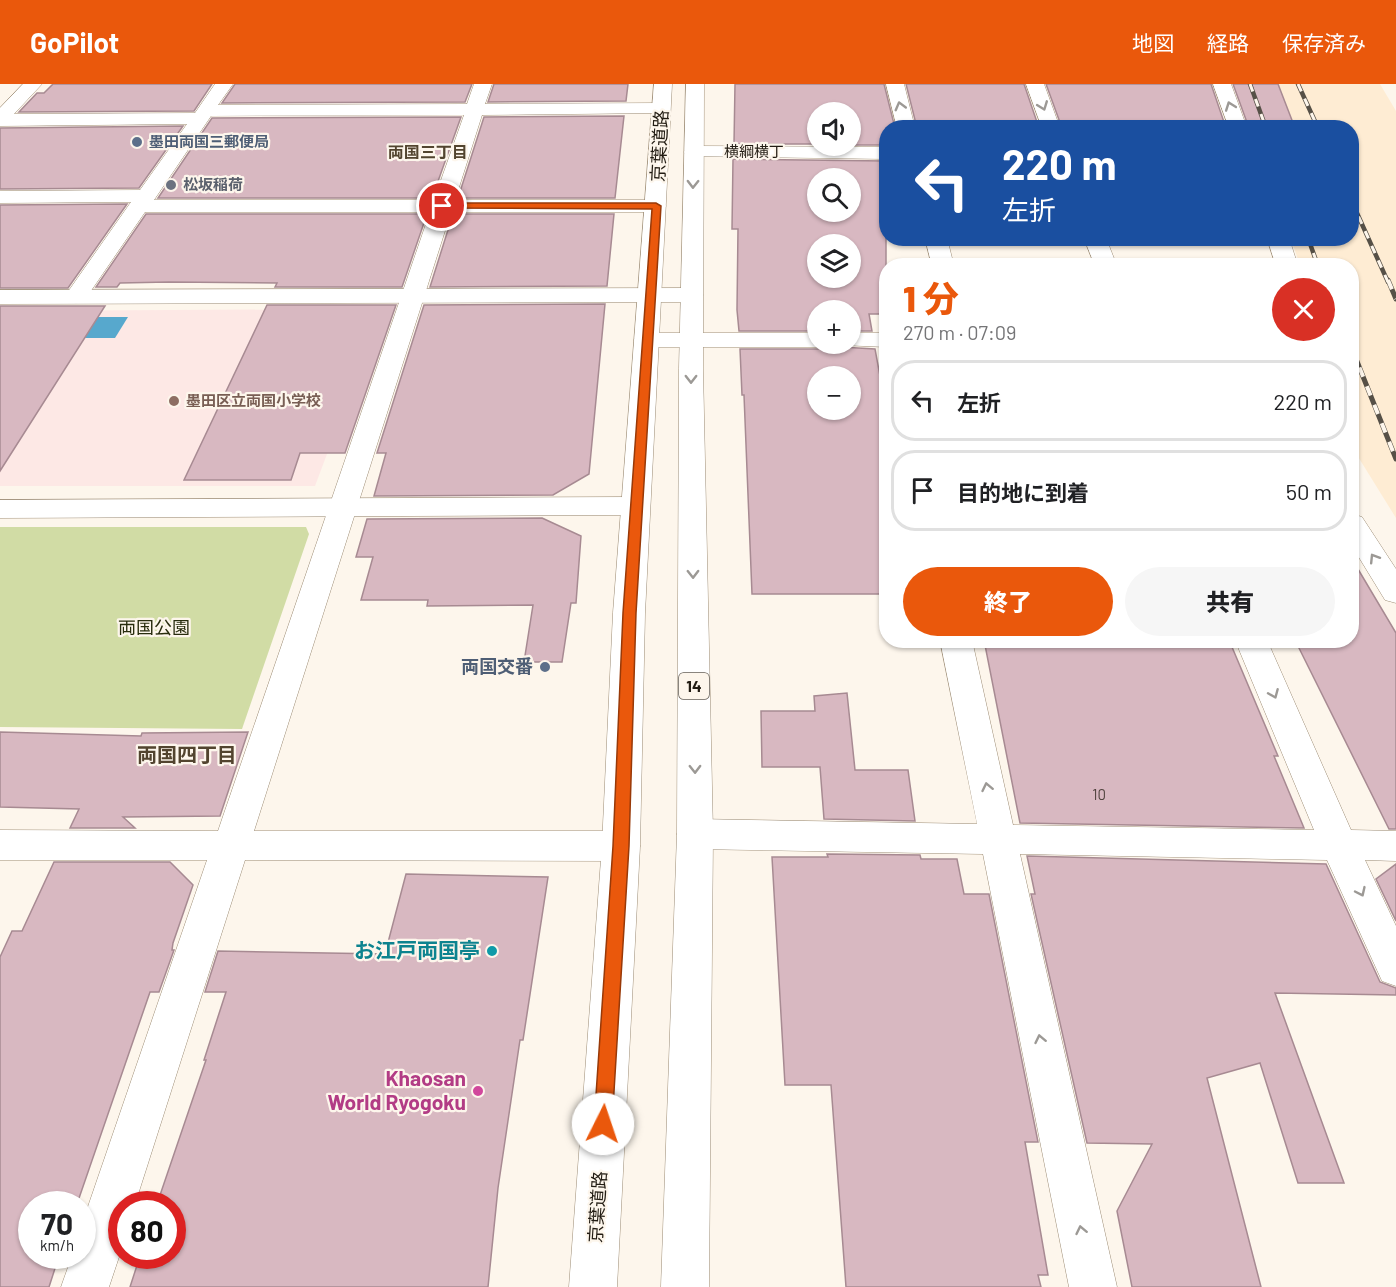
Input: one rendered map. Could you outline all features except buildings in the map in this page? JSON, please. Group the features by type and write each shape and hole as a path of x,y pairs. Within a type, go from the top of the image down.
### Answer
{"main road":[{"path":"0,119 33,84"},
{"path":"76,297 224,84"},
{"name":"京葉道路","path":"686,1287 695,834 692,295 695,84"},
{"path":"895,84 904,120"},
{"path":"1035,84 1048,120"},
{"path":"1222,84 1235,120"},
{"path":"0,119 203,115 478,97 662,96"},
{"name":"京葉道路","path":"593,1287 621,846 629,613 662,96"},
{"path":"85,1287 478,97"},
{"name":"横綱横丁","path":"694,152 879,153"},
{"path":"0,197 442,206 656,206"},
{"path":"0,297 692,295"},
{"path":"646,340 807,340"},
{"path":"861,340 879,340"},
{"path":"0,508 636,506"},
{"path":"1359,534 1396,593"},
{"path":"958,648 1094,1287"},
{"path":"1254,648 1339,845 1396,969"},
{"path":"695,834 1396,846"},
{"path":"0,845 621,846"}],"shaded area":[{"path":"1234,84 1380,84 1396,111 1396,518 1359,458 1359,258 1298,258 1293,246 1359,246 1359,120 1247,120"},
{"name":"墨田区立両国小学校","path":"371,309 379,315 315,486 0,486 0,311"}],"green space":[{"name":"両国公園","path":"0,527 306,527 309,534 242,729 0,727"}],"water":[{"path":"7,317 128,317 115,338 0,338 0,326"}],"railway":[{"path":"1250,84 1263,120"},
{"path":"1298,84 1314,120"},
{"path":"1359,218 1388,282"},
{"path":"1311,246 1315,258"},
{"path":"1388,280 1396,299"},
{"path":"1359,366 1396,459"}],"place":[{"name":"墨田両国三郵便局","path":"137,142"},
{"name":"松坂稲荷","path":"171,185"},
{"name":"墨田区立両国小学校","path":"174,401"},
{"name":"両国交番","path":"545,667"},
{"name":"お江戸両国亭","path":"492,951"},
{"name":"Khaosan World Ryogoku","path":"478,1091"}],"district":[{"name":"両国三丁目","path":"428,152"},
{"name":"両国四丁目","path":"187,755"}],"route":[{"path":"442,206 656,206 629,613 621,846 603,1124"}]}
